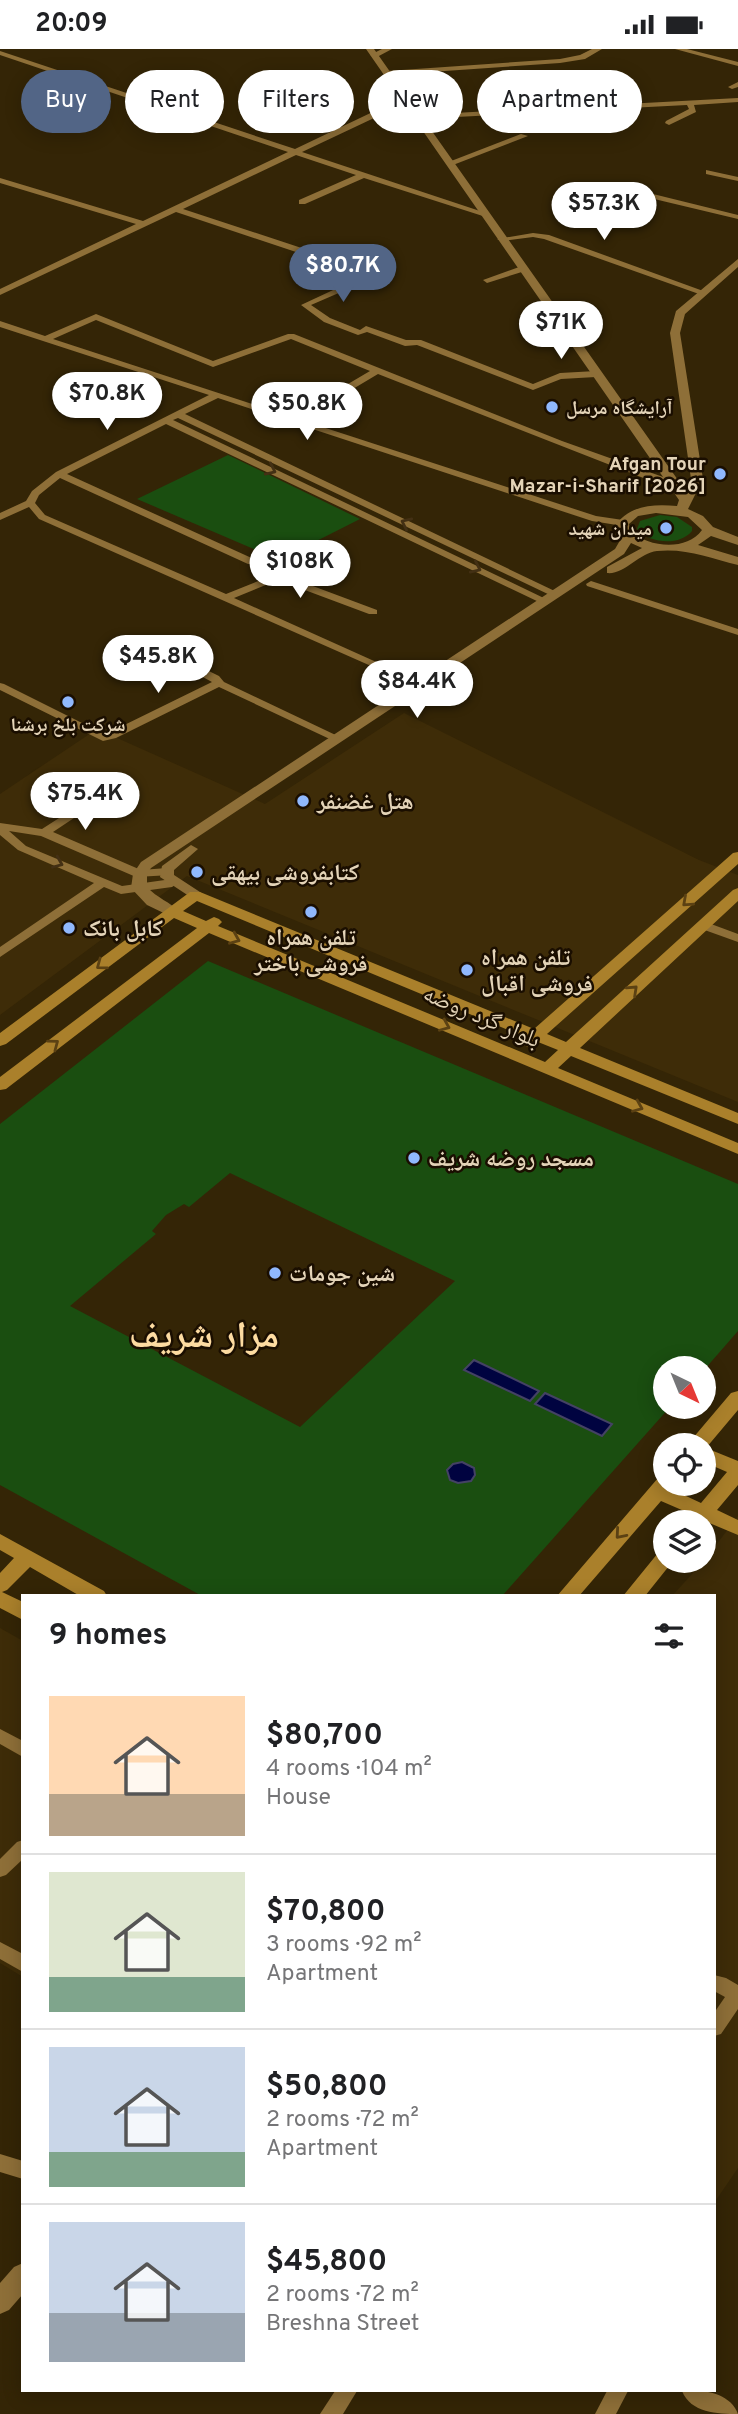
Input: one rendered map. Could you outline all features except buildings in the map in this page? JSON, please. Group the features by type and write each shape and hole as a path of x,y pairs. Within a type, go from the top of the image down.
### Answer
{"main road":[{"path":"514,1055 738,856"},
{"path":"547,1069 738,893"},
{"path":"0,1041 195,895"},
{"name":"بلوار گرد روضه","path":"195,895 738,1119"},
{"path":"0,1085 231,910"},
{"name":"بلوار گرد روضه","path":"172,912 738,1149"},
{"path":"707,1433 738,1398"},
{"path":"706,1510 738,1471 716,1460"},
{"path":"568,1594 654,1496"},
{"path":"673,1496 691,1510"},
{"path":"716,1522 738,1528"},
{"path":"0,1541 93,1594"},
{"path":"0,1585 28,1557"},
{"path":"635,1594 653,1572"},
{"path":"0,1599 21,1611"}],"street":[{"path":"0,52 6,49"},
{"path":"385,70 372,52 388,49"},
{"path":"430,70 560,61 582,57 598,49"},
{"path":"679,49 738,64"},
{"path":"0,52 486,216"},
{"path":"463,115 738,100"},
{"path":"669,123 693,110 690,103"},
{"path":"0,292 368,117"},
{"path":"428,133 675,483 683,505 704,522 708,530 738,541"},
{"path":"450,163 524,136"},
{"path":"709,172 738,179"},
{"path":"302,202 361,176"},
{"path":"0,180 143,224"},
{"path":"653,196 738,217"},
{"path":"176,209 341,264 339,265 368,277 305,305 327,320 361,333 366,330 405,343 418,342 533,387 560,376 596,374"},
{"path":"501,239 533,235 546,237 702,292"},
{"path":"683,505 697,479 675,333 680,313 737,265"},
{"path":"488,280 522,269"},
{"path":"45,339 96,317 213,364 288,336 559,443 649,477 675,483"},
{"path":"0,324 625,530 656,547"},
{"path":"292,421 379,370"},
{"path":"0,517 30,503 36,493 59,474 215,396"},
{"path":"177,414 550,597"},
{"path":"165,420 550,597"},
{"path":"59,474 252,562"},
{"path":"30,503 42,517 418,683"},
{"path":"140,881 146,865 620,551 625,530 634,513 683,505"},
{"path":"169,877 173,861 591,583 633,556 656,547 687,546 698,542 708,530"},
{"path":"687,546 734,560"},
{"path":"734,560 728,554 738,547"},
{"path":"226,598 278,576 373,612"},
{"path":"591,583 738,632"},
{"path":"166,653 215,678 220,684 338,739"},
{"path":"0,686 103,738 212,685 220,684"},
{"path":"44,833 88,804 113,794"},
{"path":"0,827 22,848 121,890 140,881 169,877 195,895"},
{"path":"0,827 44,833 140,881 152,902 172,912"},
{"path":"0,953 103,883"},
{"path":"703,925 738,939"},
{"path":"0,1737 21,1749"},
{"path":"0,1870 21,1849"},
{"path":"0,1950 21,1963"},
{"path":"716,1980 738,1995 716,2025"},
{"path":"0,2163 21,2169"},
{"path":"0,2302 21,2276"},
{"path":"330,2414 346,2392"},
{"path":"605,2414 617,2392"},
{"path":"694,2392 728,2414"}],"shaded area":[{"path":"404,713 699,860 738,875 738,1102 187,876 0,1015 0,794 97,729 265,804"},
{"path":"474,1360 539,1391 530,1401 464,1370"},
{"path":"545,1393 612,1424 602,1436 535,1404"},
{"path":"462,1462 474,1468 475,1475 471,1481 458,1483 450,1480 447,1470 453,1464"},
{"path":"738,1516 738,2168 716,2200 716,1594 674,1594 693,1573 716,1573 716,1545"},
{"path":"0,1628 21,1640 21,1976 0,1963"}],"green space":[{"path":"228,455 360,519 279,560 137,499"},
{"path":"660,515 677,517 692,527 692,531 680,539 665,541 649,538 637,529 640,521"},
{"path":"208,961 738,1184 738,1331 716,1356 653,1356 653,1419 659,1419 504,1594 198,1594 0,1485 0,1124","holes":["230,1173 455,1281 300,1427 70,1306 156,1234 152,1231 166,1215 184,1204 189,1207"]}],"place":[{"name":"آرایشگاه مرسل","path":"552,407"},
{"name":"Afgan Tour Mazar-i-Sharif [2026]","path":"720,474"},
{"name":"میدان شهید","path":"666,528"},
{"name":"شرکت بلخ برشنا","path":"68,702"},
{"name":"هتل غضنفر","path":"303,801"},
{"name":"کتابفروشی بیهقی","path":"197,872"},
{"name":"تلفن همراه فروشی باختر","path":"311,912"},
{"name":"کابل بانک","path":"69,928"},
{"name":"تلفن همراه فروشی اقبال","path":"467,970"},
{"name":"مسجد روضه شریف","path":"414,1158"},
{"name":"شین جومات","path":"275,1273"}],"district":[{"name":"مزار شريف","path":"204,1334"}]}
